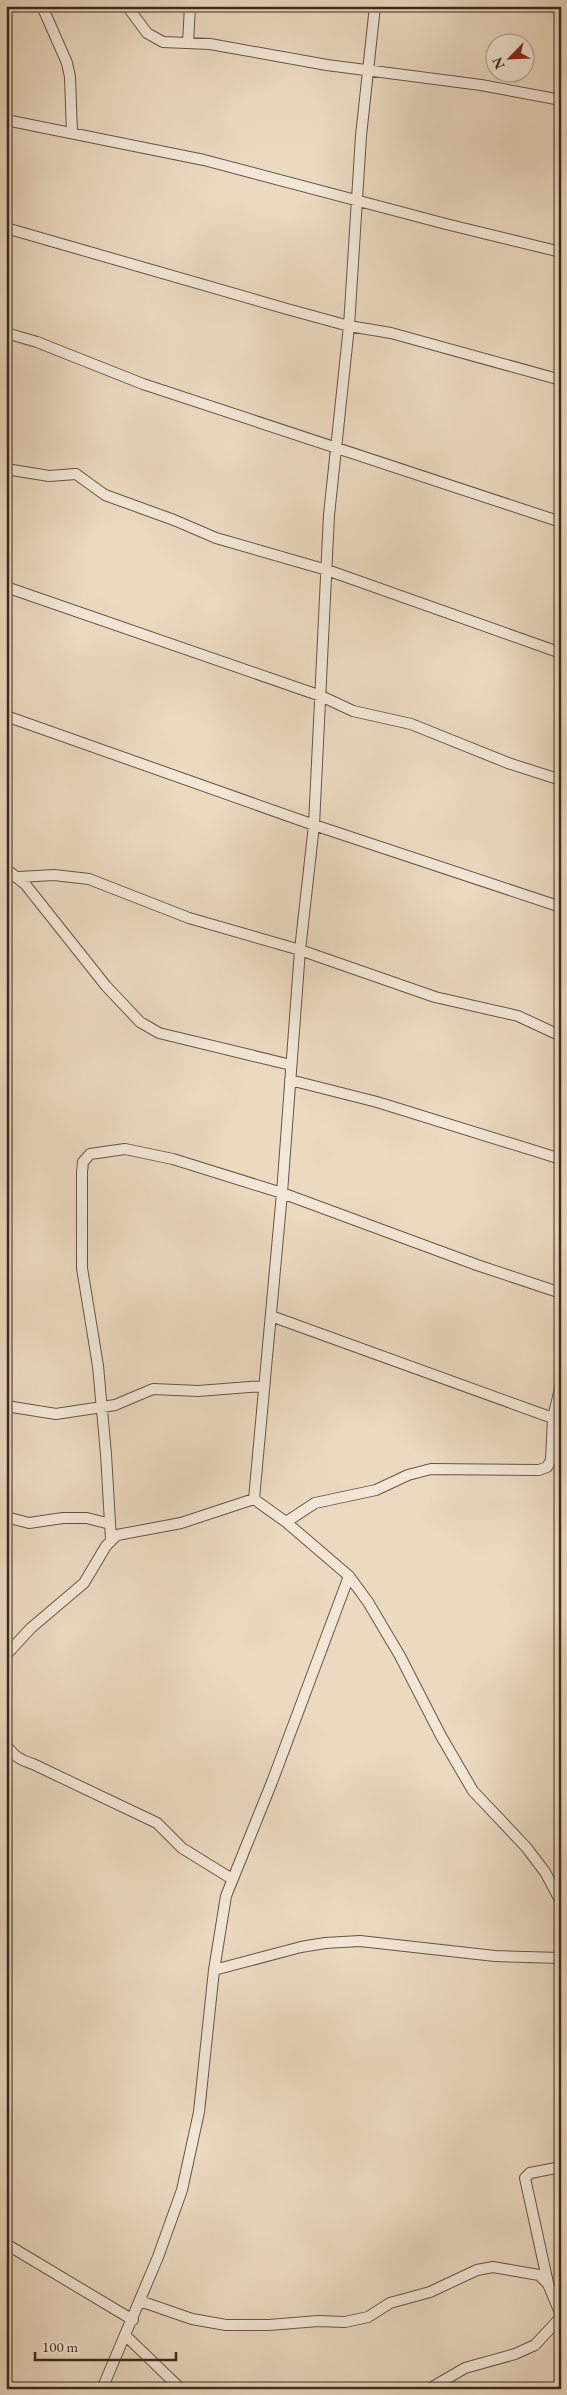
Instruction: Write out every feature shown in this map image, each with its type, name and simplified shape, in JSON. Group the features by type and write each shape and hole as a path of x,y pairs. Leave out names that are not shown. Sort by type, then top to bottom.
{"street":[{"path":"42,6 67,63 71,94 72,132"},
{"path":"127,6 140,25 155,39 242,49 367,71 481,85 561,100"},
{"path":"188,43 190,6"},
{"path":"254,1499 282,1193 300,950 314,824 329,515 349,326 367,71 374,6"},
{"path":"6,120 204,160 561,252"},
{"path":"6,228 349,326 391,333 561,380"},
{"path":"6,333 37,342 142,384 561,522"},
{"path":"6,469 49,476 76,474 105,495 174,520 216,538 327,570 561,653"},
{"path":"6,587 320,696 353,711 411,724 561,780"},
{"path":"6,716 314,824 561,907"},
{"path":"6,869 20,877 96,975 145,1026 158,1033 291,1065"},
{"path":"20,877 54,875 89,879 189,918 300,950 435,997 518,1016 561,1036"},
{"path":"290,1080 377,1102 488,1138 561,1158"},
{"path":"111,1540 98,1366 82,1268 82,1172 86,1157 102,1151 135,1151 173,1159 282,1193 477,1265 561,1292"},
{"path":"271,1316 557,1420"},
{"path":"286,1522 315,1503 376,1490 418,1471 431,1469 543,1469 550,1464 551,1460 561,1384"},
{"path":"6,1406 50,1414 121,1404 153,1389 198,1391 264,1386"},
{"path":"254,1499 286,1522 349,1576 368,1602 400,1656 473,1791 526,1847 545,1872 561,1902"},
{"path":"6,1654 31,1628 84,1583 111,1540 126,1532 181,1523 254,1499"},
{"path":"6,1517 29,1523 63,1518 88,1518 110,1524"},
{"path":"102,2389 133,2320 172,2222 190,2155 199,2112 214,1970 223,1910 232,1879 272,1782 349,1576"},
{"path":"6,1745 16,1758 157,1823 182,1848 232,1879"},
{"path":"214,1970 301,1947 325,1943 360,1941 495,1956 561,1958"},
{"path":"429,2389 465,2368 515,2354 535,2345 561,2316 548,2284 525,2178 528,2174 561,2167"},
{"path":"6,2244 133,2320"},
{"path":"140,2301 192,2319 226,2325 269,2325 318,2321 345,2322 368,2318 390,2303 438,2289 487,2267 532,2272 539,2274 548,2284"},
{"path":"126,2336 182,2389"}]}
